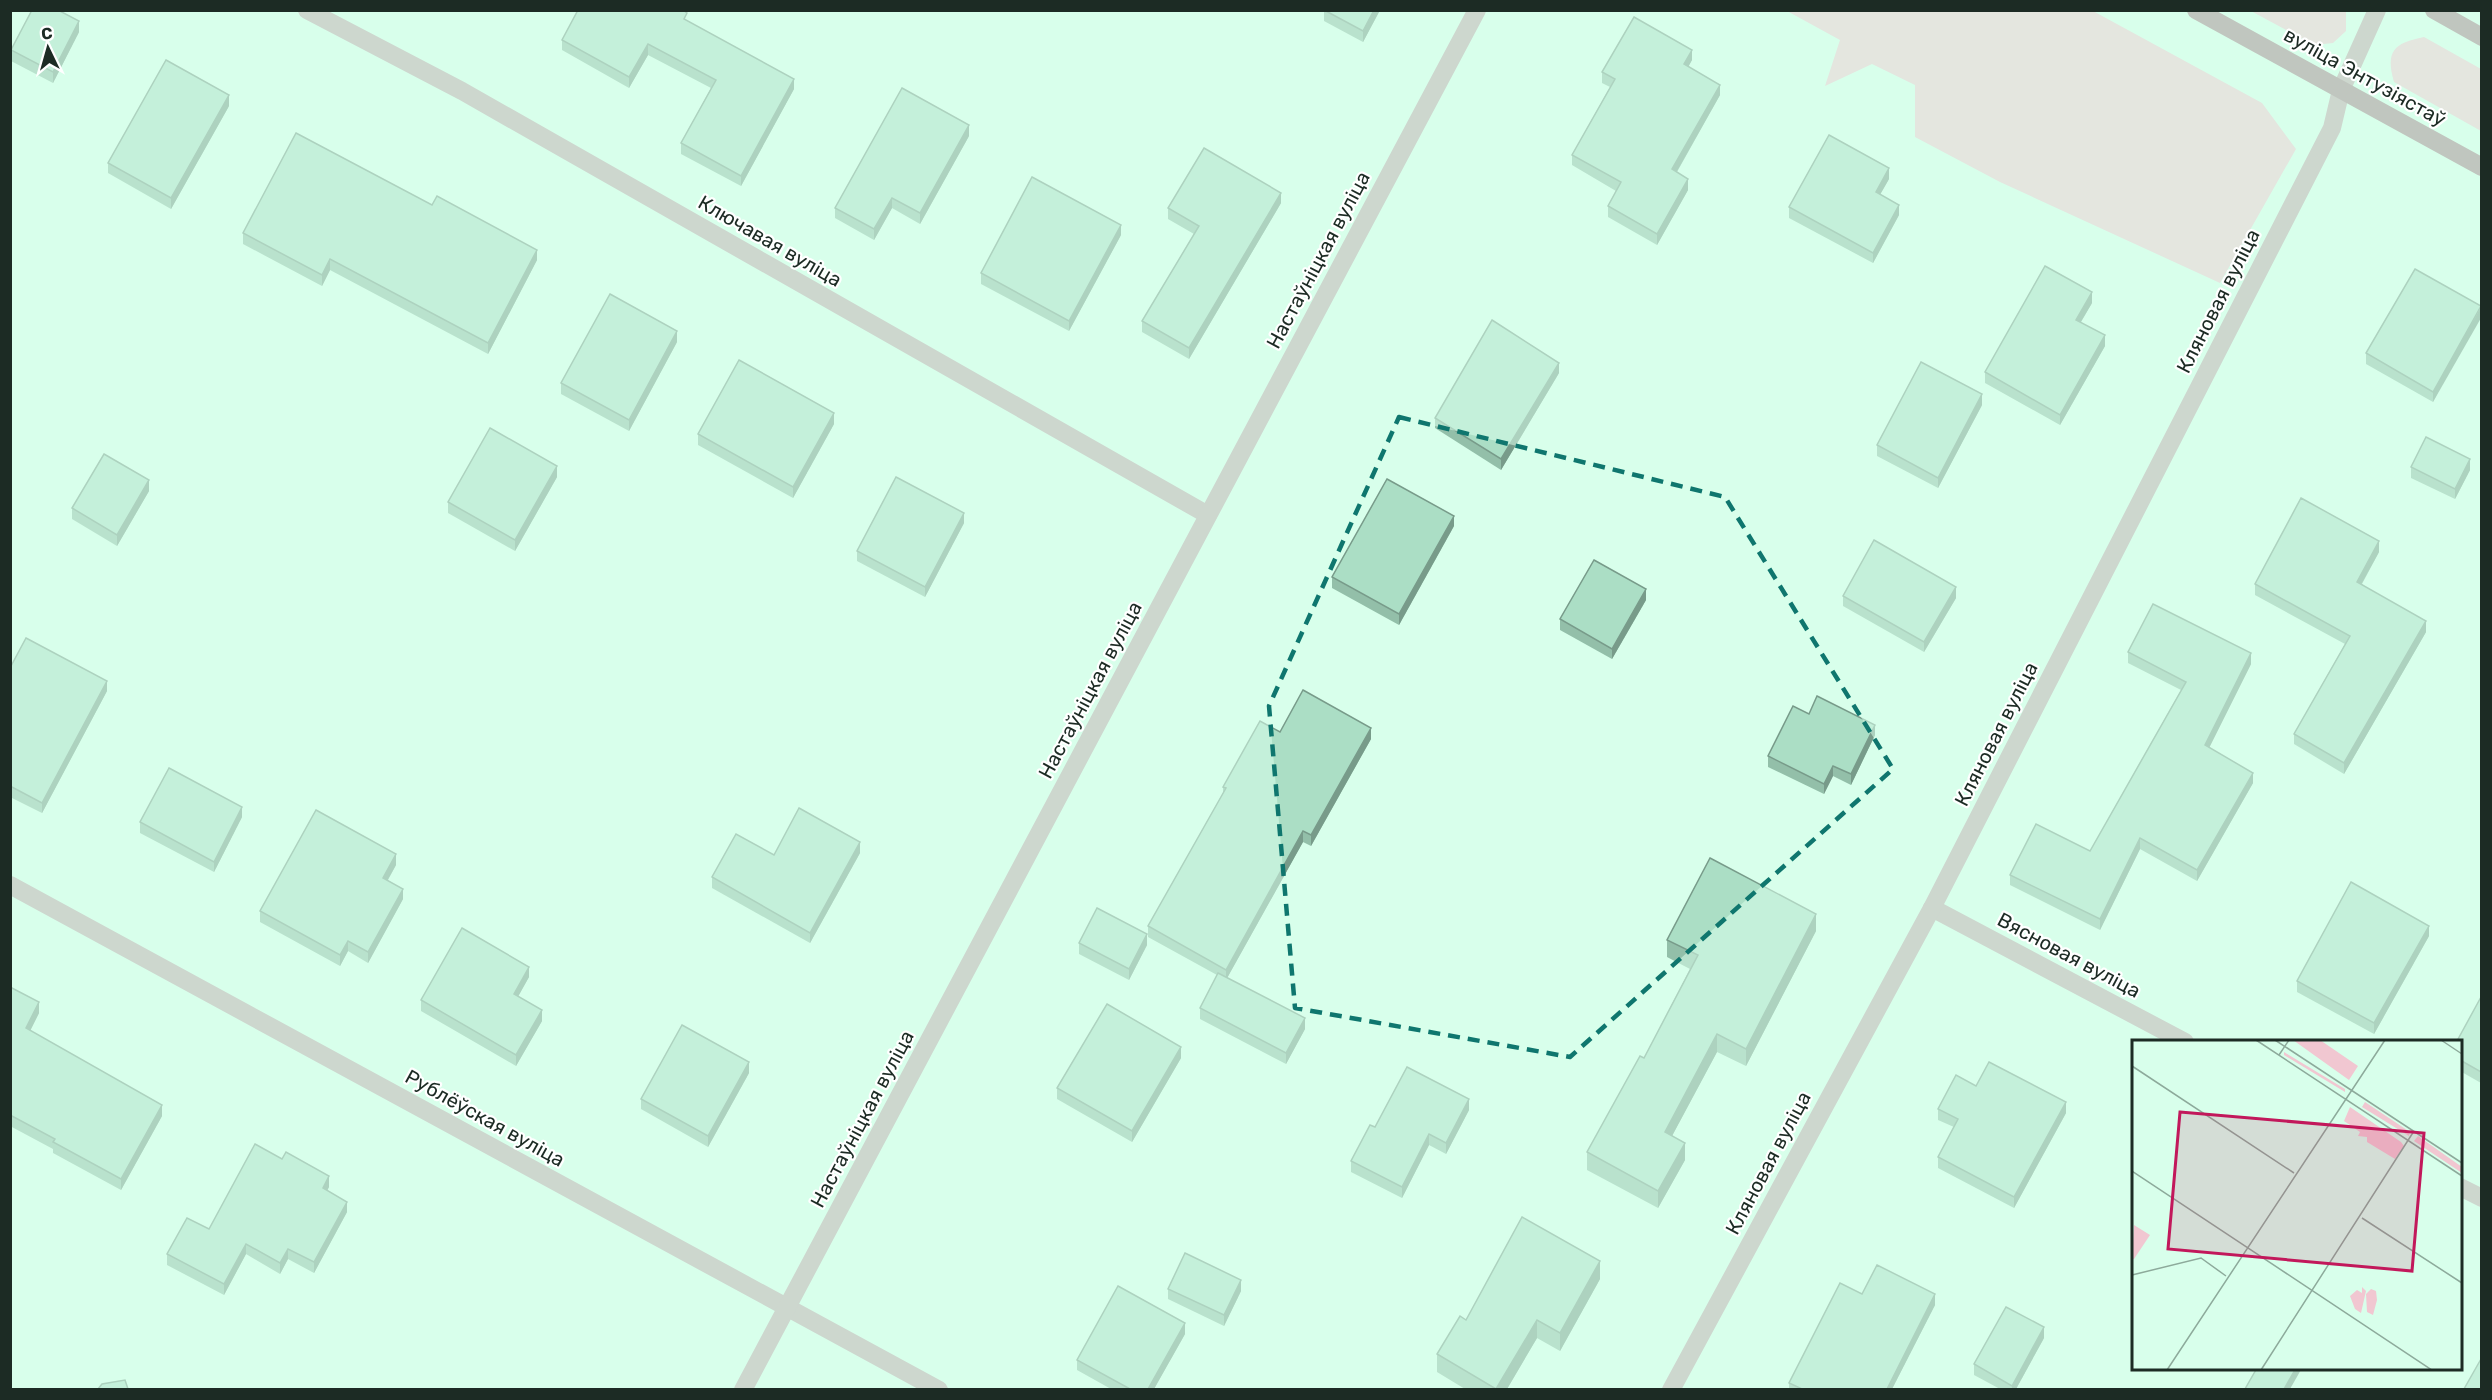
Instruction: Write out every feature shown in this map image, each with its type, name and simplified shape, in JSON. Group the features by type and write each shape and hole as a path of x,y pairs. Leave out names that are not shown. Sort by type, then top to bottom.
{"street":[{"name":"Ключавая вуліца","path":"307,10 462,92 1208,515"},
{"name":"Настаўніцкая вуліца","path":"742,1389 788,1308 1477,10"},
{"name":"вуліца Энтузіястаў","path":"2196,10 2481,167"},
{"name":"Кляновая вуліца","path":"1671,1389 1932,908 2332,128 2341,90 2377,10"},
{"path":"2434,10 2481,37"},
{"name":"Рублёўская вуліца","path":"10,885 939,1389"},
{"name":"Вясновая вуліца","path":"1932,908 2183,1040"},
{"path":"2462,1188 2481,1198"}],"highlighted area":[{"path":"1399,417 1725,497 1893,769 1570,1057 1295,1008 1269,706"}],"shaded area":[{"path":"1787,11 2093,11 2262,103 2296,149 2220,283 2000,182 1915,137 1915,85 1872,64 1825,86 1840,40"},
{"path":"2251,11 2346,11 2346,31 2333,43 2314,45"},
{"path":"2424,37 2481,69 2481,131 2394,82 2391,63 2394,50 2405,42"}],"building":[{"path":"32,10 58,10 79,21 53,72 11,50"},
{"path":"578,10 683,10 687,13 684,19 794,79 741,176 681,143 716,80 648,44 629,77 562,40"},
{"path":"1324,10 1374,10 1363,31"},
{"path":"1634,17 1692,50 1684,64 1720,85 1672,169 1688,179 1657,234 1608,206 1621,182 1572,155 1615,79 1602,72"},
{"path":"166,60 229,95 171,198 108,163"},
{"path":"902,88 969,125 920,213 892,198 874,229 835,208"},
{"path":"296,133 432,205 437,196 537,250 488,343 330,259 322,275 243,233"},
{"path":"1829,135 1889,168 1876,192 1899,205 1873,253 1789,207"},
{"path":"1204,148 1281,193 1189,348 1142,321 1199,226 1168,208"},
{"path":"1032,177 1121,225 1069,321 981,273"},
{"path":"2045,266 2092,292 2076,320 2105,335 2060,415 1985,372"},
{"path":"2415,269 2481,306 2433,392 2366,353"},
{"path":"610,294 677,331 629,420 561,383"},
{"path":"1492,320 1559,363 1501,459 1435,418"},
{"path":"739,360 834,413 793,487 698,434"},
{"path":"1921,362 1982,394 1938,478 1877,445"},
{"path":"490,428 557,466 515,540 448,502"},
{"path":"2426,437 2470,459 2455,489 2411,467"},
{"path":"104,454 149,480 117,535 72,508"},
{"path":"896,477 964,513 925,587 857,551"},
{"path":"1387,479 1454,516 1399,614 1332,577"},
{"path":"2301,498 2379,541 2357,582 2426,621 2344,763 2294,734 2350,636 2255,584"},
{"path":"1874,540 1956,587 1924,642 1843,596"},
{"path":"1594,560 1646,589 1612,649 1560,619"},
{"path":"2153,604 2251,653 2205,745 2253,773 2197,870 2140,838 2100,919 2010,875 2036,824 2090,851 2186,682 2128,652"},
{"path":"26,638 107,681 42,803 10,786 10,668"},
{"path":"1303,690 1371,728 1311,835 1303,831 1226,970 1148,926 1226,788 1223,787 1260,721 1280,732"},
{"path":"1817,696 1875,725 1851,774 1833,766 1824,784 1768,756 1793,706 1809,714"},
{"path":"169,768 242,807 214,862 140,822"},
{"path":"799,808 860,842 810,933 712,877 736,834 774,855"},
{"path":"316,810 396,854 383,878 403,889 368,952 348,941 340,955 260,911"},
{"path":"1710,858 1816,914 1746,1049 1717,1034 1665,1132 1685,1143 1658,1191 1587,1152 1640,1056 1644,1058 1698,955 1667,940"},
{"path":"2351,882 2429,926 2374,1023 2297,981"},
{"path":"1097,908 1147,934 1129,969 1079,943"},
{"path":"462,928 529,967 514,994 542,1010 516,1055 421,1000"},
{"path":"1218,973 1305,1018 1286,1053 1200,1008"},
{"path":"10,987 39,1002 26,1028 162,1105 121,1179 53,1142 55,1139 10,1115"},
{"path":"2481,997 2481,1072 2462,1061 2462,1040 2458,1040"},
{"path":"1107,1004 1181,1047 1132,1131 1057,1088"},
{"path":"682,1025 749,1062 708,1136 641,1099"},
{"path":"1989,1062 2066,1102 2014,1197 1938,1157 1958,1119 1938,1109 1956,1075 1976,1086"},
{"path":"1407,1067 1469,1099 1446,1143 1429,1134 1402,1187 1351,1161 1370,1125 1375,1127"},
{"path":"255,1144 282,1159 286,1152 329,1176 323,1188 347,1202 314,1262 288,1249 280,1263 246,1244 224,1284 167,1254 187,1218 209,1229"},
{"path":"1522,1217 1600,1261 1560,1333 1537,1320 1496,1389 1437,1354 1460,1316 1466,1320"},
{"path":"1185,1253 1241,1280 1224,1315 1168,1289"},
{"path":"1877,1265 1935,1294 1887,1389 1802,1389 1789,1383 1840,1283 1862,1294"},
{"path":"1118,1286 1185,1323 1148,1389 1130,1389 1077,1360"},
{"path":"2006,1307 2044,1327 2012,1386 1974,1364"},
{"path":"2481,1359 2481,1389 2464,1389"},
{"path":"2256,1370 2295,1370 2284,1389 2245,1389"},
{"path":"125,1380 128,1389 98,1389 102,1384"}]}
